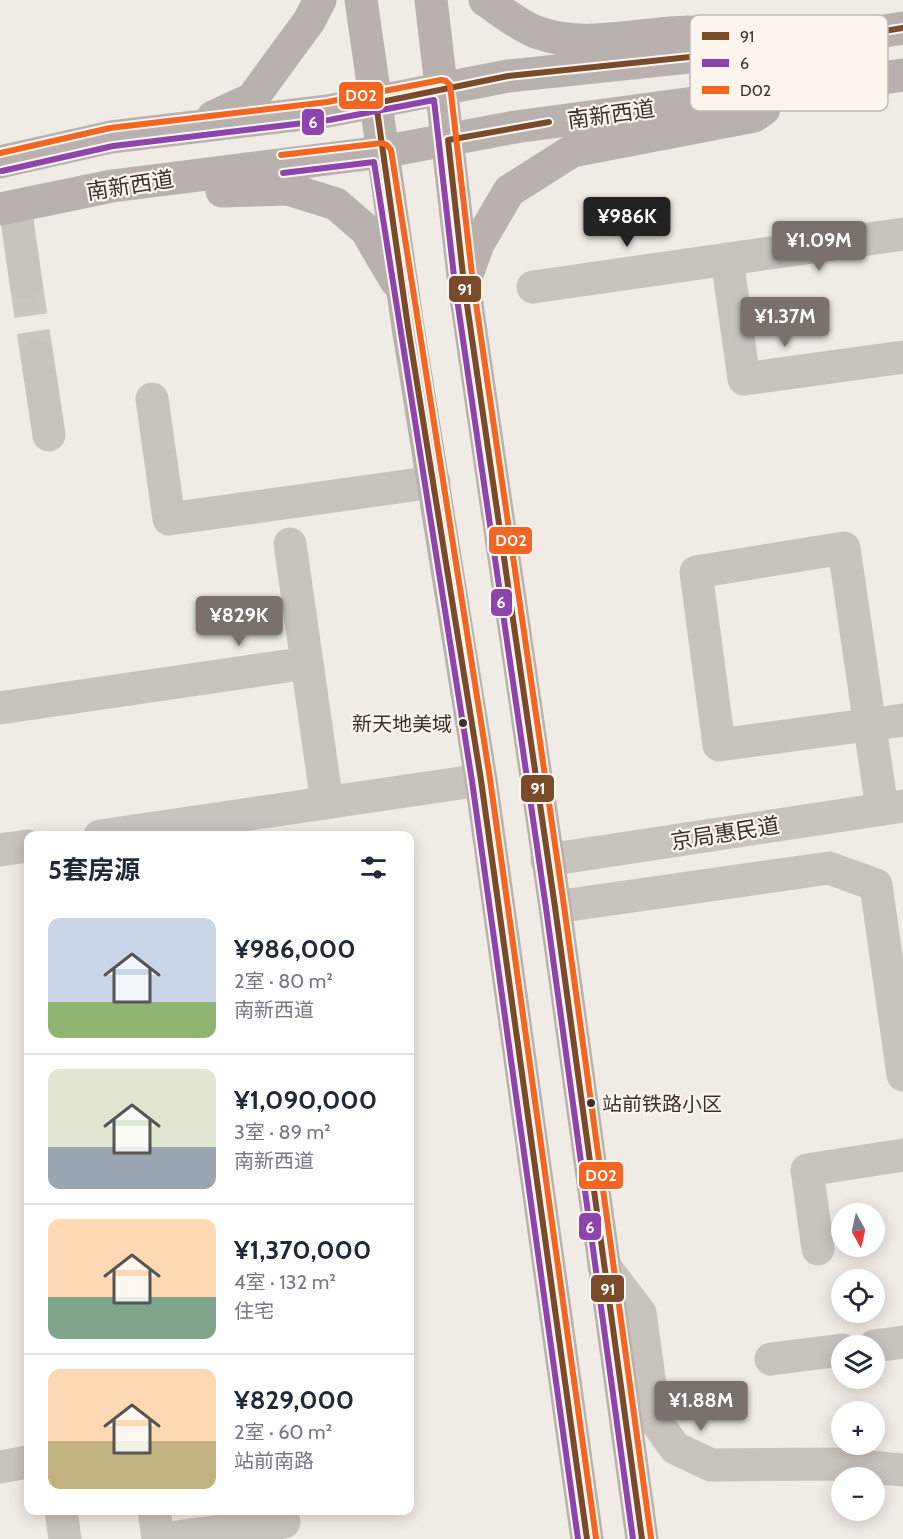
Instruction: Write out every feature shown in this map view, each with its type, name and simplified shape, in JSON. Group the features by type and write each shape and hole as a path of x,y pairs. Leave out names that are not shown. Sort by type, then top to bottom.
{"main road":[{"path":"0,162 214,117 252,99 309,21 320,0"},
{"path":"362,0 382,152 481,780 587,1539"},
{"path":"431,0 464,284 555,907 642,1539"},
{"path":"485,0 521,25 538,33 575,40 619,40 690,32"},
{"path":"888,30 903,28"},
{"path":"111,137 328,111 508,76 690,57"},
{"name":"南新西道","path":"888,77 903,75"},
{"name":"南新西道","path":"8,207 112,186 382,152 515,127 690,103"},
{"path":"464,284 478,244 509,191 572,152 754,116 761,111"},
{"path":"112,186 209,192 288,189 336,204 366,230 404,296"}],"street":[{"path":"8,207 26,283"},
{"path":"533,287 903,234"},
{"path":"727,259 744,379 903,357"},
{"path":"37,356 49,435"},
{"path":"152,399 170,519 434,482"},
{"path":"290,544 327,803"},
{"path":"893,807 869,725 844,548 696,572 719,745 869,725 903,720"},
{"path":"0,708 307,663"},
{"path":"162,831 200,828 327,803 481,780"},
{"name":"京局惠民道","path":"547,860 893,807"},
{"path":"0,850 24,847"},
{"path":"555,907 829,868 876,885 903,1075"},
{"path":"818,1249 807,1170 903,1155"},
{"path":"604,1266 640,1314 655,1420 675,1448 711,1465 836,1464 903,1470"},
{"path":"885,1344 903,1342"},
{"path":"771,1359 831,1351"},
{"path":"0,1467 24,1463"},
{"path":"62,1515 65,1539"},
{"path":"155,1515 158,1539"},
{"path":"163,1539 284,1524"}],"tunnel":[{"path":"26,283 37,356"}],"transit line":[{"name":"91","path":"888,30 903,28"},
{"name":"91","path":"587,1539 481,780 408,327 376,103 508,76 690,57"},
{"name":"D02","path":"0,153 110,128 327,102 441,80 450,85 473,283 564,906 651,1538"},
{"name":"6","path":"2,171 113,146 329,120 434,100 455,285 546,908 633,1539"},
{"name":"91","path":"549,122 448,140 464,284 555,907 642,1539"},
{"name":"D02","path":"281,155 382,143 391,150 490,779 596,1538"},
{"name":"6","path":"283,173 374,162 472,781 578,1539"}],"place":[{"name":"新天地美域","path":"463,723"},
{"name":"站前铁路小区","path":"591,1103"}]}
